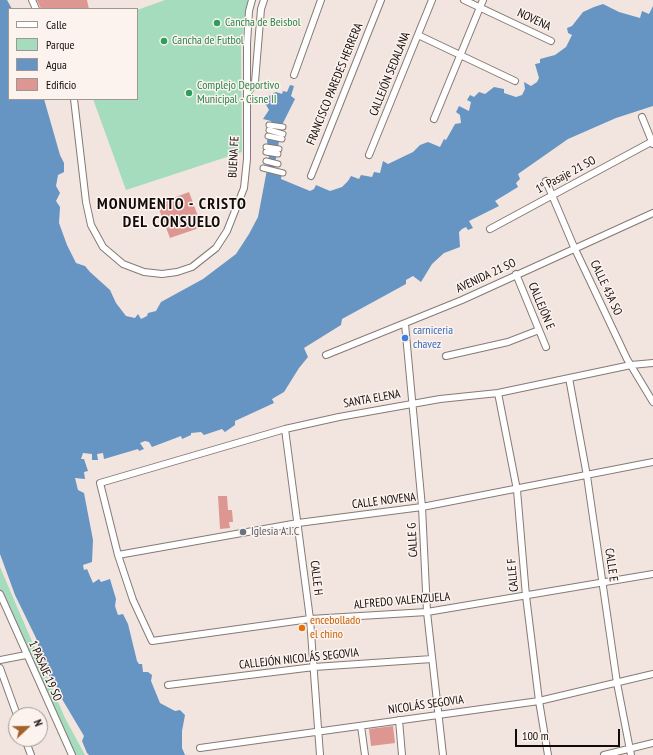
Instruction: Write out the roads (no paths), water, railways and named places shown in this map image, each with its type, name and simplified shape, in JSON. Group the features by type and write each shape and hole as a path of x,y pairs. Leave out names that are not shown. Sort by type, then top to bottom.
{"street":[{"name":"BUENA FE","path":"74,100 86,202 91,225 103,247 123,264 144,272 162,274 177,272 192,267 216,248 227,231 244,188 247,159 247,44 249,11 252,0"},
{"name":"BUENA FE","path":"247,94 255,82 261,9 264,0"},
{"path":"294,75 321,0"},
{"name":"FRANCISCO PAREDES HERRERA","path":"311,176 381,0"},
{"name":"CALLEJÓN SEDALANA","path":"369,155 432,0"},
{"name":"NOVENA","path":"464,0 551,41"},
{"path":"434,119 482,0"},
{"path":"418,35 515,81"},
{"path":"642,117 653,142"},
{"path":"282,137 269,130 283,127"},
{"name":"1º Pasaje 21 SO","path":"490,229 551,195 653,142"},
{"path":"266,150 278,152"},
{"path":"266,162 278,164"},
{"path":"263,168 283,173"},
{"name":"CALLE 43A SO","path":"546,181 574,247 631,365 653,402"},
{"name":"AVENIDA 21 SO","path":"326,355 462,300 574,247 653,213"},
{"name":"CALLEJÓN E","path":"516,274 546,347"},
{"name":"CALLE G","path":"405,324 422,507 427,612 443,755"},
{"path":"446,356 498,345 539,330"},
{"name":"SANTA ELENA","path":"118,555 100,483 285,429 339,417 412,403 498,393 631,365 653,363"},
{"name":"CALLE E","path":"569,378 587,476 617,683 630,752"},
{"name":"CALLE F","path":"498,393 517,490 526,596 539,701 548,755"},
{"name":"CALLE H","path":"285,429 310,619 320,755"},
{"name":"CALLE NOVENA","path":"118,555 298,522 422,507 517,490 653,462"},
{"name":"ALFREDO VALENZUELA","path":"118,555 133,600 152,641 310,619 427,612 602,584 653,574"},
{"name":"1 PASAJE 19 SO","path":"0,594 72,755"},
{"path":"0,660 26,655"},
{"name":"CALLEJÓN NICOLÁS SEGOVIA","path":"168,685 314,667 432,659"},
{"path":"0,668 14,707"},
{"name":"NICOLÁS SEGOVIA","path":"200,748 539,701 653,674"},
{"path":"399,720 402,755 399,755"},
{"path":"361,726 366,755"},
{"path":"604,755 630,752 653,743"}],"water":[{"path":"0,0 7,0 11,8 8,8 8,100 44,100 60,155 64,163 64,172 58,175 56,186 60,193 56,201 60,207 59,223 67,245 76,263 85,266 110,290 116,303 126,316 135,318 138,314 141,319 147,316 148,313 156,311 161,302 203,279 236,254 249,234 258,217 269,159 267,141 272,124 271,121 263,119 269,110 265,103 270,95 276,92 282,94 283,91 287,92 290,85 294,86 291,96 295,99 282,125 274,169 282,171 281,179 310,191 314,189 316,185 330,191 342,187 351,176 359,179 361,175 372,177 374,172 380,173 383,161 388,164 413,152 420,145 428,142 440,147 444,139 446,140 455,124 461,123 460,115 456,112 459,106 469,111 471,102 467,100 470,95 474,97 479,92 485,94 494,87 504,89 504,93 516,97 522,95 525,89 524,82 531,86 537,82 539,78 535,64 540,63 540,59 555,55 566,47 572,35 568,33 567,28 572,26 583,12 603,4 619,12 640,18 642,11 649,14 653,6 653,106 616,118 568,139 518,174 520,179 516,183 518,187 495,201 499,206 469,221 473,228 468,230 466,227 459,232 460,247 444,253 432,264 421,282 413,276 406,280 406,284 342,319 341,325 304,348 308,357 299,368 284,392 272,399 274,403 235,421 235,425 225,432 222,429 204,435 201,432 191,433 191,435 182,439 181,436 152,447 149,442 145,441 140,443 144,449 139,451 138,449 104,459 103,453 97,454 98,460 92,460 92,454 83,453 81,459 84,459 88,471 84,472 85,479 75,478 78,490 84,493 93,540 92,562 83,565 84,570 87,569 93,583 99,579 101,582 110,579 116,599 115,606 118,615 123,614 128,624 137,661 139,664 142,664 143,672 148,672 152,675 151,681 160,703 175,711 180,710 185,715 182,731 182,748 185,755 89,755 87,753 82,741 84,736 62,699 62,693 51,680 42,659 36,638 15,595 0,554"}],"place":[{"name":"Cancha de Beisbol","path":"217,23"},
{"name":"Cancha de Futbol","path":"164,41"},
{"name":"Complejo Deportivo Municipal - Cisne II","path":"189,93"},
{"name":"carniceria chavez","path":"405,338"},
{"name":"Iglesia A.I.C","path":"243,532"},
{"name":"encebollado el chino","path":"302,628"}],"district":[{"name":"MONUMENTO - CRISTO DEL CONSUELO","path":"172,213"}]}
